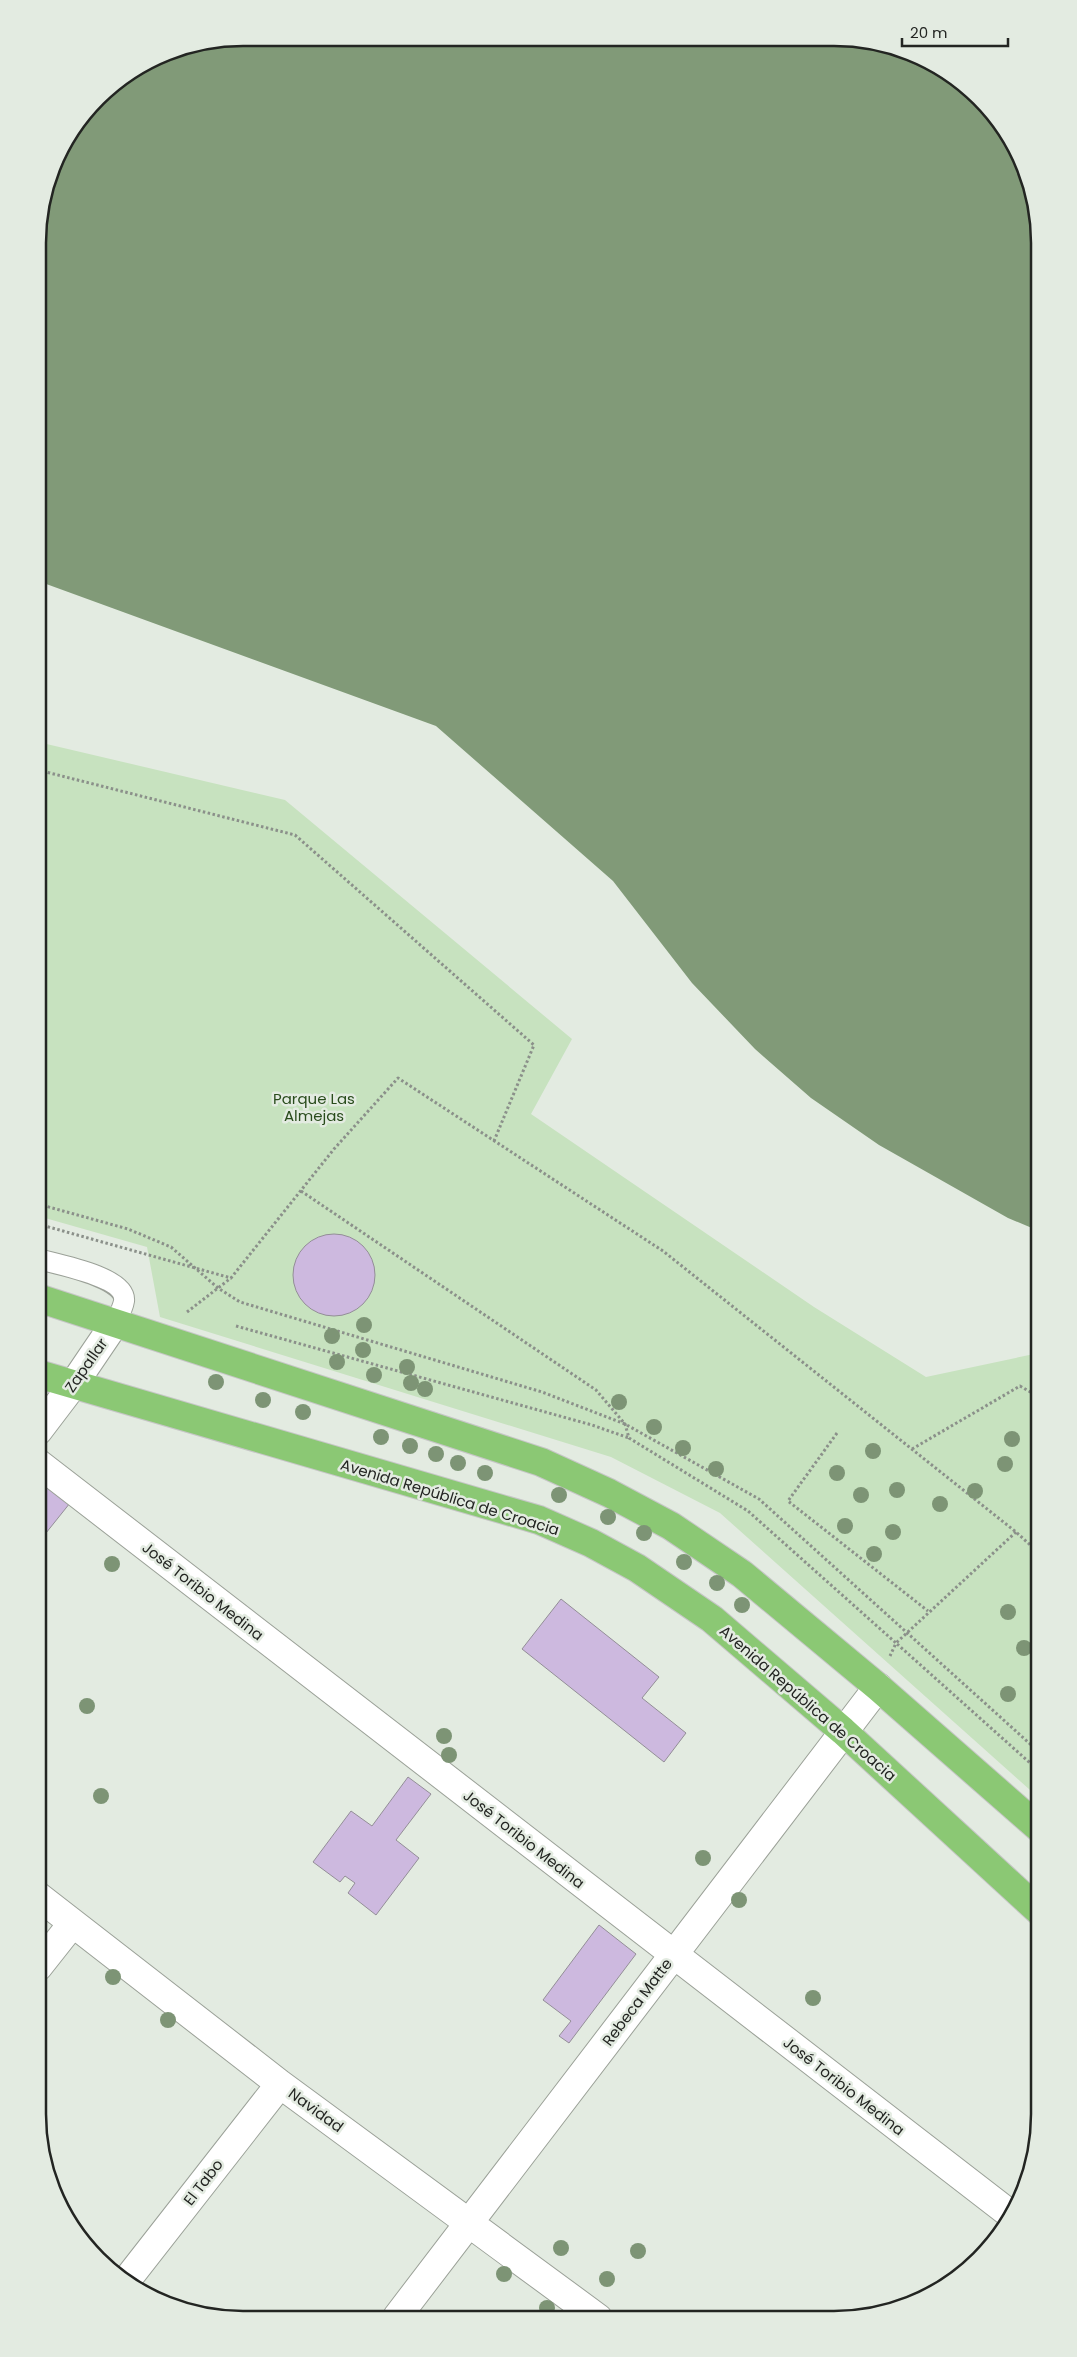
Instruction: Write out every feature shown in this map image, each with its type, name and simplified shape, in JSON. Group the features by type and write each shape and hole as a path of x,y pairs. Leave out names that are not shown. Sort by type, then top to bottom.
{"highway":[{"path":"46,1301 541,1462 610,1493 670,1526 742,1574 878,1687 1031,1821"},
{"name":"Avenida República de Croacia","path":"46,1376 539,1520 591,1543 638,1568 712,1619 843,1731 1031,1903"}],"street":[{"name":"Zapallar","path":"46,1419 115,1323"},
{"name":"José Toribio Medina","path":"46,1469 1005,2210"},
{"name":"Rebeca Matte","path":"400,2311 878,1687"},
{"name":"Navidad","path":"46,1903 280,2084 589,2311"},
{"path":"46,1957 72,1924"},
{"name":"El Tabo","path":"130,2275 280,2084"}],"lane":[{"path":"46,1261 105,1278 116,1285 122,1291 125,1301 115,1323"}],"path":[{"path":"46,772 295,835 534,1045 494,1140"},
{"path":"196,1315 186,1312 231,1278 334,1149 398,1078 663,1251 1031,1546"},
{"path":"301,1191 596,1390 625,1424 629,1438"},
{"path":"46,1226 231,1278"},
{"path":"234,1325 592,1425 629,1438 748,1512 1031,1764"},
{"path":"912,1449 1020,1386 1031,1392"},
{"path":"836,1433 788,1501 928,1612"},
{"path":"878,1687 896,1643 1016,1532"}],"green space":[{"name":"Parque Las Almejas","path":"46,744 285,800 572,1039 531,1114 814,1307 926,1377 1031,1355 1031,1791 720,1513 611,1457 160,1317 147,1247 46,1218"}],"shaded area":[{"path":"243,46 834,46 872,50 909,61 943,79 964,95 982,113 998,134 1016,168 1027,205 1031,243 1031,1228 1008,1218 879,1145 811,1098 755,1049 692,983 613,881 436,726 46,584 46,243 48,217 53,192 61,168 79,134 95,113 113,95 134,79 168,61 205,50"}],"building":[{"path":"334,1234 350,1237 363,1246 372,1259 375,1275 372,1291 363,1304 350,1313 334,1316 318,1313 305,1304 296,1291 293,1275 296,1259 305,1246 318,1237"},
{"path":"46,1482 70,1503 46,1533"},
{"path":"561,1599 659,1677 642,1698 686,1733 664,1762 522,1649"},
{"path":"408,1777 431,1794 396,1840 419,1858 376,1915 348,1893 355,1883 345,1876 340,1882 313,1862 351,1811 372,1826"},
{"path":"599,1925 636,1954 569,2043 559,2036 571,2021 543,2000"}]}
